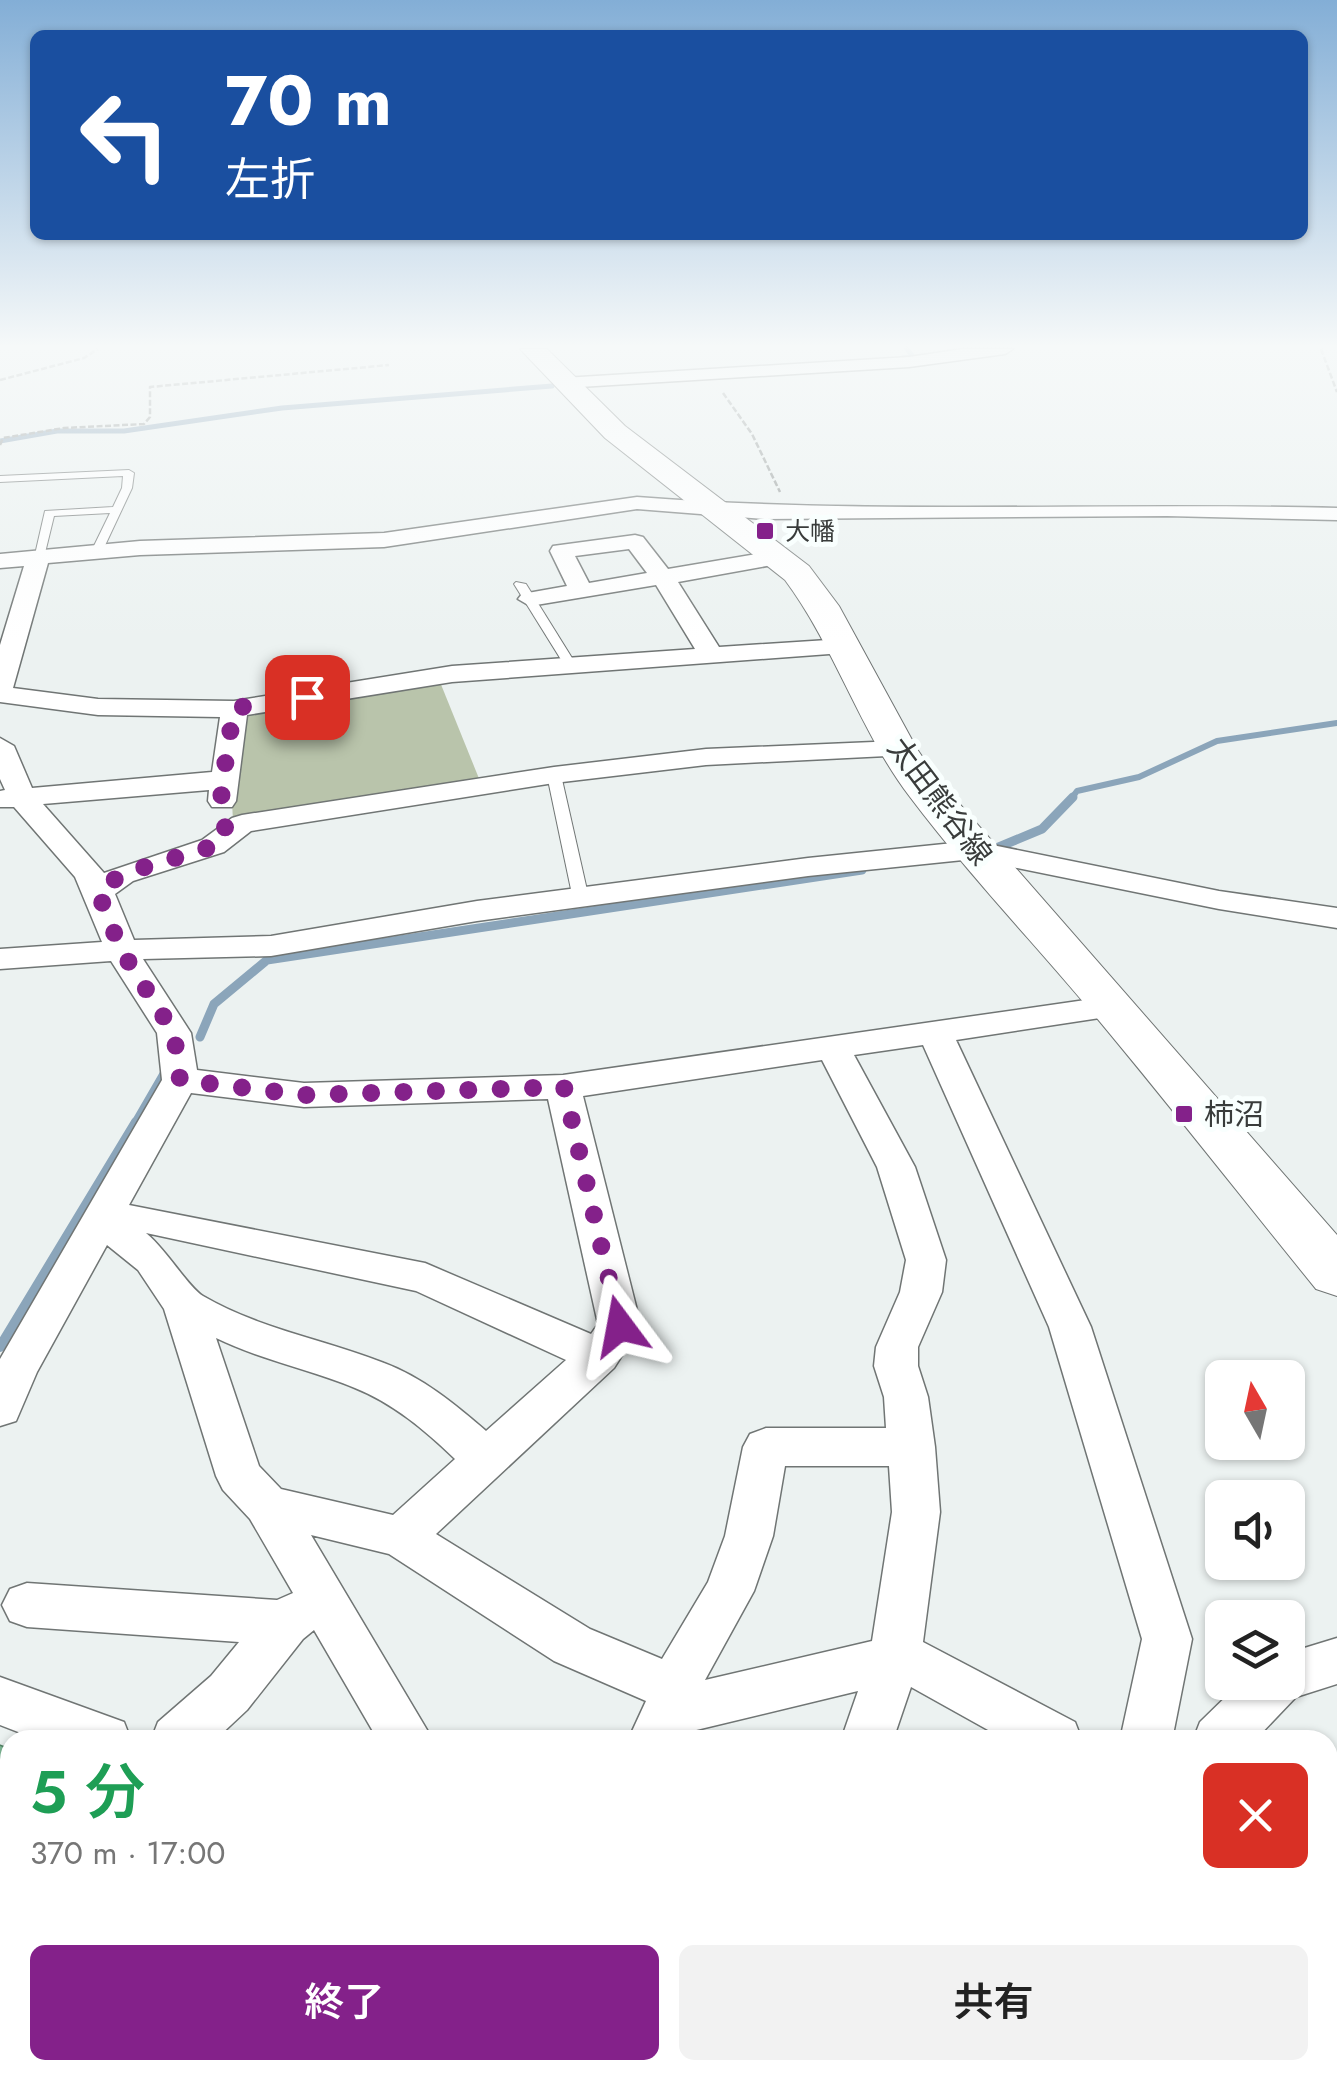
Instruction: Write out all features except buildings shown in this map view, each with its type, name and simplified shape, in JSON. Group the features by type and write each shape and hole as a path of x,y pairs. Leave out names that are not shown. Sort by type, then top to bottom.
{"main road":[{"name":"太田熊谷線","path":"635,446 781,557 810,588 898,749 973,850 1114,1006 1337,1274"}],"street":[{"path":"0,561 96,552 384,540 637,503 787,512 1167,510 1337,514"},
{"path":"581,591 561,552 635,542 705,640 710,656"},
{"path":"525,592 581,591 781,557"},
{"path":"38,558 0,691 98,707 234,708 452,674 843,646"},
{"path":"226,836 222,780 234,708"},
{"path":"0,746 12,799 89,874 121,950 174,1033 180,1080 16,1370 0,1408"},
{"path":"98,892 122,874 214,846 242,824 554,775 706,757 898,749"},
{"path":"12,799 222,780"},
{"path":"0,959 121,950 271,946 476,912 808,866 973,850 1219,900 1337,918"},
{"path":"180,1080 304,1095 564,1087 1114,1006"},
{"path":"935,1033 1070,1327 1167,1638 1148,1730"},
{"path":"834,1048 896,1167 926,1260 921,1292 897,1348 896,1366 906,1397 916,1512 895,1660 870,1730"},
{"path":"401,1537 599,1356 620,1326 564,1087"},
{"path":"101,1218 152,1260 184,1305 239,1476 266,1504 303,1609 399,1730"},
{"path":"101,1218 145,1219 425,1278 599,1356"},
{"path":"184,1305 267,1344 372,1376 438,1415 486,1459"},
{"path":"666,1713 728,1591 749,1536 766,1447 912,1446"},
{"path":"266,1504 401,1537 572,1645 666,1713 895,1660 916,1663 1038,1730"},
{"path":"27,1605 303,1609"},
{"path":"188,1730 230,1693 303,1609"},
{"path":"1305,1671 1337,1661"},
{"path":"0,1700 79,1730"},
{"path":"1229,1730 1259,1700"}],"lane":[{"path":"0,479 129,474 127,488 96,552"},
{"path":"38,558 49,513 116,510"},
{"path":"525,592 571,666"},
{"path":"554,775 581,899"}],"path":[{"path":"757,446 787,512"}],"green space":[{"path":"440,682 480,781 233,821 231,783 241,715"}],"waterway":[{"path":"1071,799 1077,791 1139,777 1217,741 1337,723"},
{"path":"994,849 1042,829 1073,797"},
{"path":"200,1037 214,1004 267,960 862,870"},
{"path":"135,1124 168,1067"},
{"path":"0,1347 136,1122"}],"place":[{"name":"大幡","path":"765,531"},
{"name":"柿沼","path":"1184,1114"}],"route":[{"path":"307,697 234,708 221,791 226,836 214,846 122,874 98,892 121,950 174,1033 180,1080 304,1095 564,1087 620,1326"}]}
